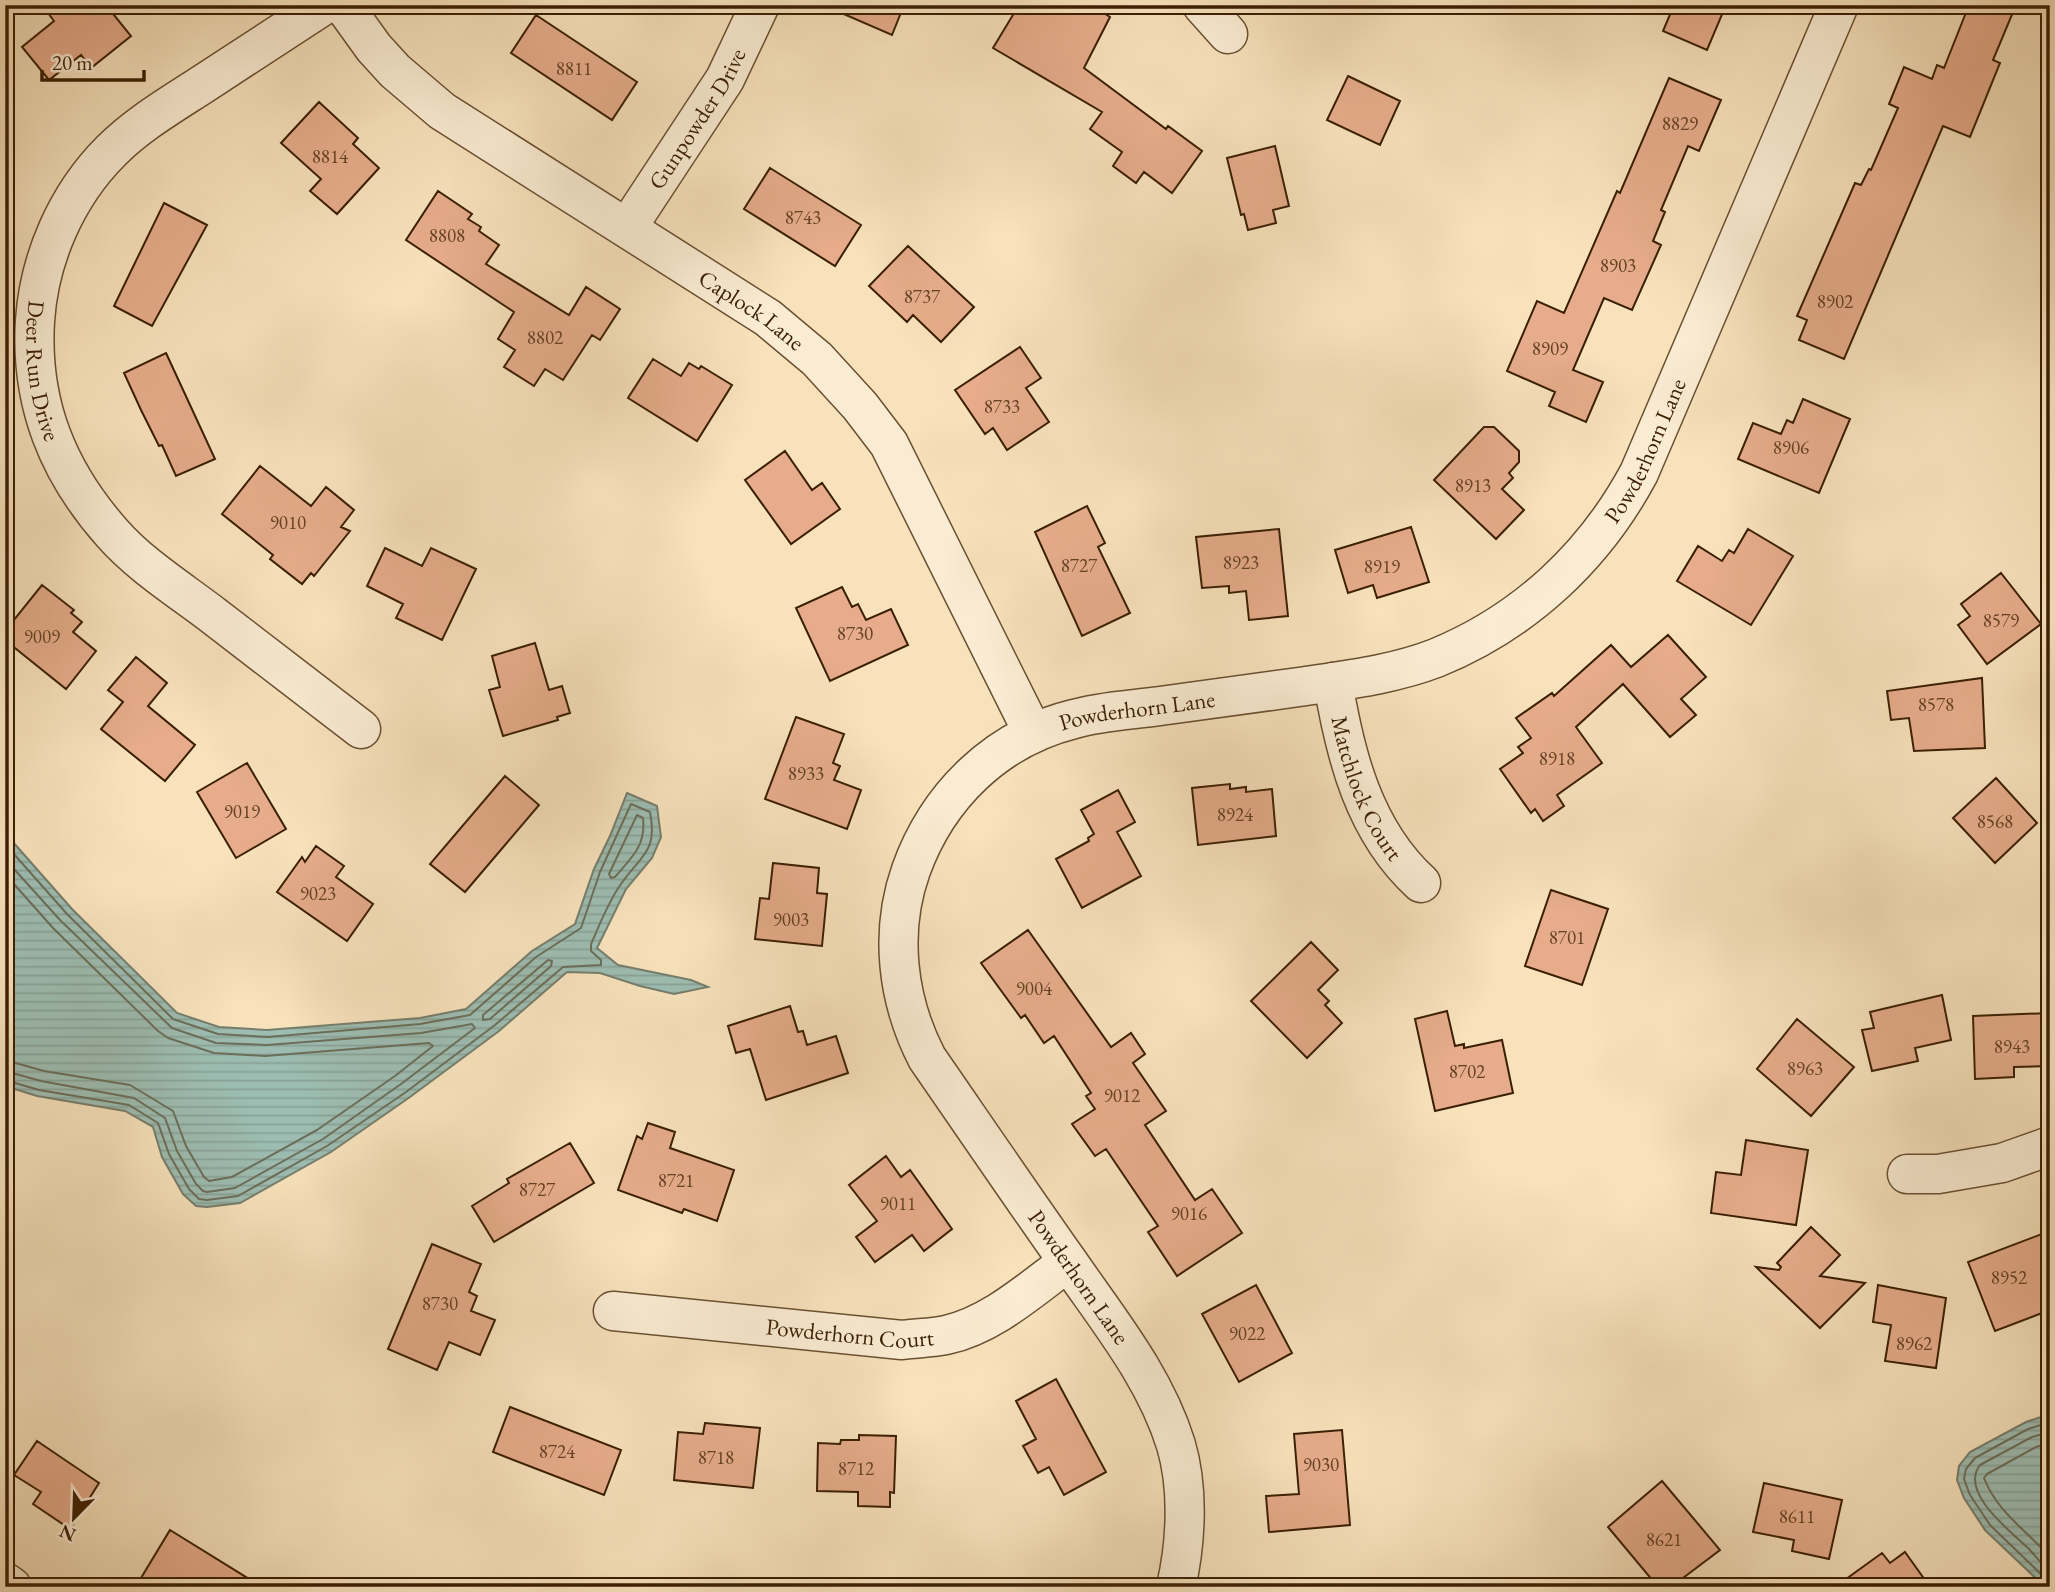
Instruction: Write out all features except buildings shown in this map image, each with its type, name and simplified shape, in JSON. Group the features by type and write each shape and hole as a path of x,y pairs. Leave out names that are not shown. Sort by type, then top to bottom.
{"street":[{"name":"Deer Run Drive","path":"324,5 146,121 100,163 65,214 47,259 36,305 34,352 40,398 48,428 66,471 92,511 136,555 361,729"},
{"name":"Caplock Lane","path":"343,5 374,48 418,92 442,111 768,318 817,359 860,406 897,458 1033,733"},
{"name":"Gunpowder Drive","path":"627,228 725,79 760,5"},
{"path":"1202,5 1228,34"},
{"name":"Powderhorn Lane","path":"1176,1587 1185,1511 1176,1446 1166,1416 1136,1358 927,1058 914,1029 905,998 898,953 899,920 905,889 921,845 936,818 962,783 1007,746 1033,733 1084,716 1376,676 1436,657 1472,641 1532,602 1592,545 1625,498 1646,459 1839,5"},
{"name":"Matchlock Court","path":"1333,682 1342,734 1355,778 1382,835 1410,873 1421,883"},
{"path":"1906,1174 1938,1174 2003,1163 2050,1146"},
{"name":"Powderhorn Court","path":"613,1311 902,1340 947,1335 976,1325 1068,1262"},
{"path":"5,1582 12,1587"}],"water":[{"path":"627,793 657,806 661,837 652,858 626,889 597,948 618,965 691,980 708,987 674,994 600,973 567,972 499,1031 410,1097 331,1152 240,1203 196,1206 183,1194 162,1157 153,1127 125,1111 37,1096 5,1086 5,833 72,909 177,1013 219,1027 267,1030 420,1018 466,1009 532,951 575,924 594,869"},
{"path":"2050,1414 2050,1587 2045,1587 1985,1530 1964,1498 1957,1480 1959,1466 1970,1452 2026,1422"}]}
